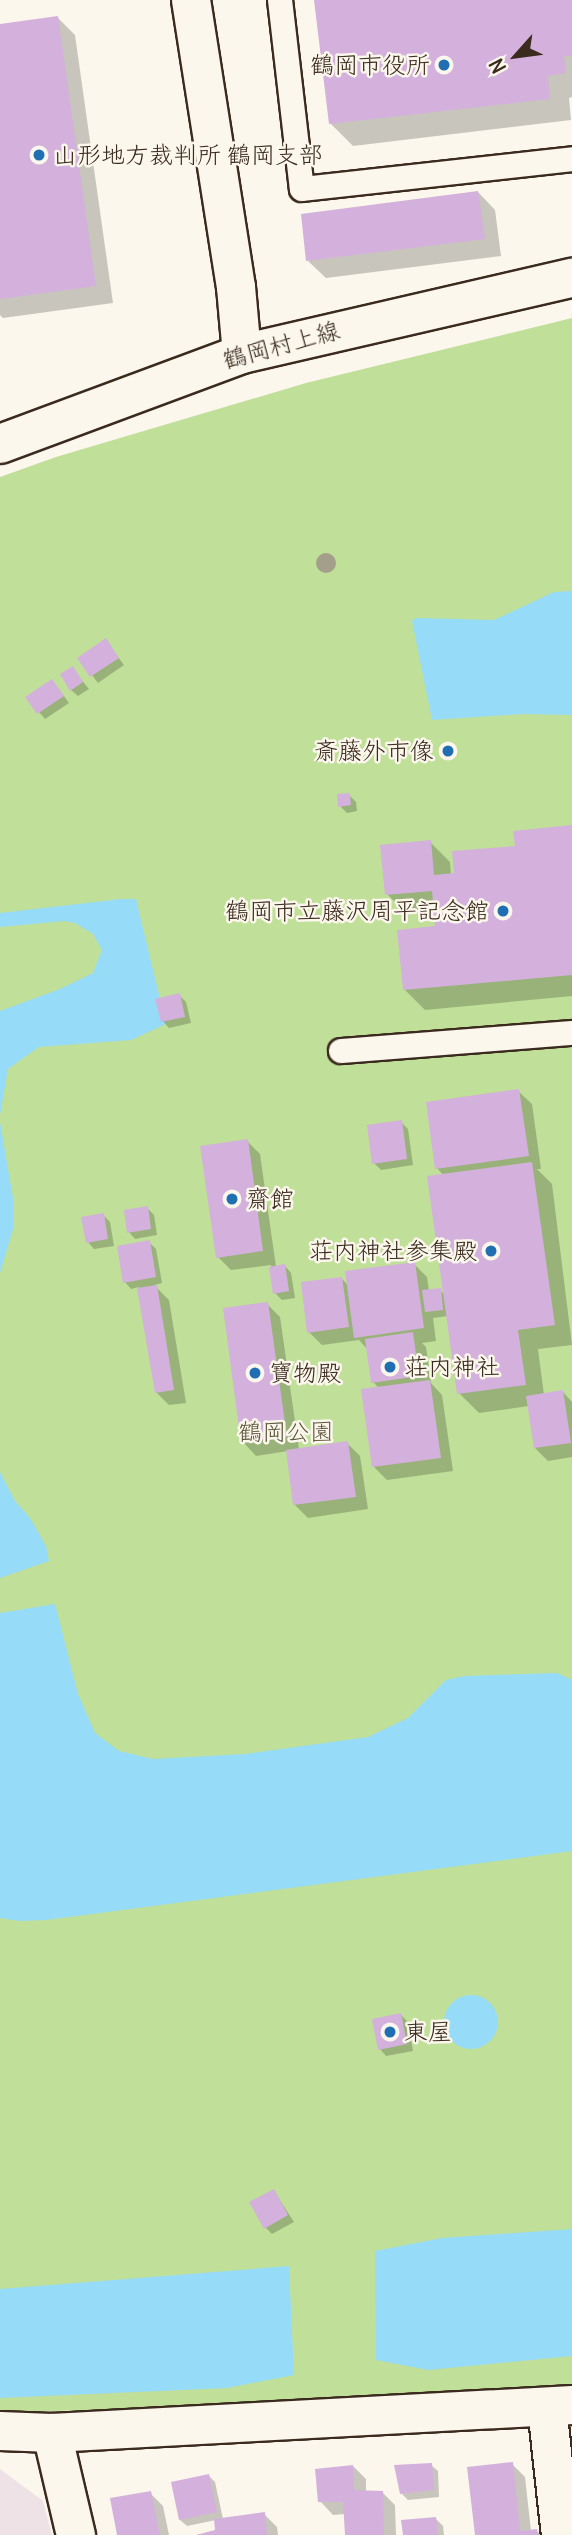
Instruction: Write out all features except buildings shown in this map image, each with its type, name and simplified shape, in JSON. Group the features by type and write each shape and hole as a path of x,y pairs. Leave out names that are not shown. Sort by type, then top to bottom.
{"street":[{"path":"191,0 236,287 242,354"},
{"name":"鶴岡村上線","path":"0,444 242,354 572,278"},
{"path":"0,2431 51,2433 559,2406 561,2535"},
{"path":"51,2433 76,2535"}],"lane":[{"path":"280,0 302,189 572,159"},
{"path":"341,1051 572,1034"}],"shaded area":[{"path":"0,2469 43,2501 52,2535 0,2535"}],"green space":[{"name":"鶴岡公園","path":"572,318 572,2387 357,2400 0,2413 0,477 56,457 306,383"}],"water":[{"path":"572,591 572,715 522,714 432,720 412,621 416,618 494,620 554,592"},
{"path":"136,899 166,1024 131,1040 39,1047 8,1069 0,1115 0,1011 60,989 93,973 102,950 93,934 75,923 64,921 0,927 0,913"},
{"path":"0,1122 13,1198 13,1229 0,1273"},
{"path":"0,1472 15,1501 30,1518 46,1546 49,1561 0,1578"},
{"path":"55,1604 78,1694 95,1733 119,1751 153,1759 245,1754 368,1737 408,1718 446,1680 465,1676 557,1673 572,1680 572,1851 46,1920 19,1921 0,1918 0,1613"},
{"path":"471,1995 490,2003 498,2022 490,2041 471,2049 452,2041 444,2022 452,2003"},
{"path":"572,2229 572,2356 428,2370 376,2360 375,2251 442,2238"},
{"path":"289,2266 294,2375 227,2388 0,2398 0,2289"}],"place":[{"name":"鶴岡市役所","path":"444,65"},
{"name":"山形地方裁判所 鶴岡支部","path":"39,155"},
{"name":"斎藤外市像","path":"448,751"},
{"name":"鶴岡市立藤沢周平記念館","path":"503,911"},
{"name":"齋館","path":"232,1199"},
{"name":"荘内神社参集殿","path":"491,1251"},
{"name":"荘内神社","path":"390,1367"},
{"name":"寶物殿","path":"255,1373"},
{"name":"東屋","path":"390,2032"}]}
